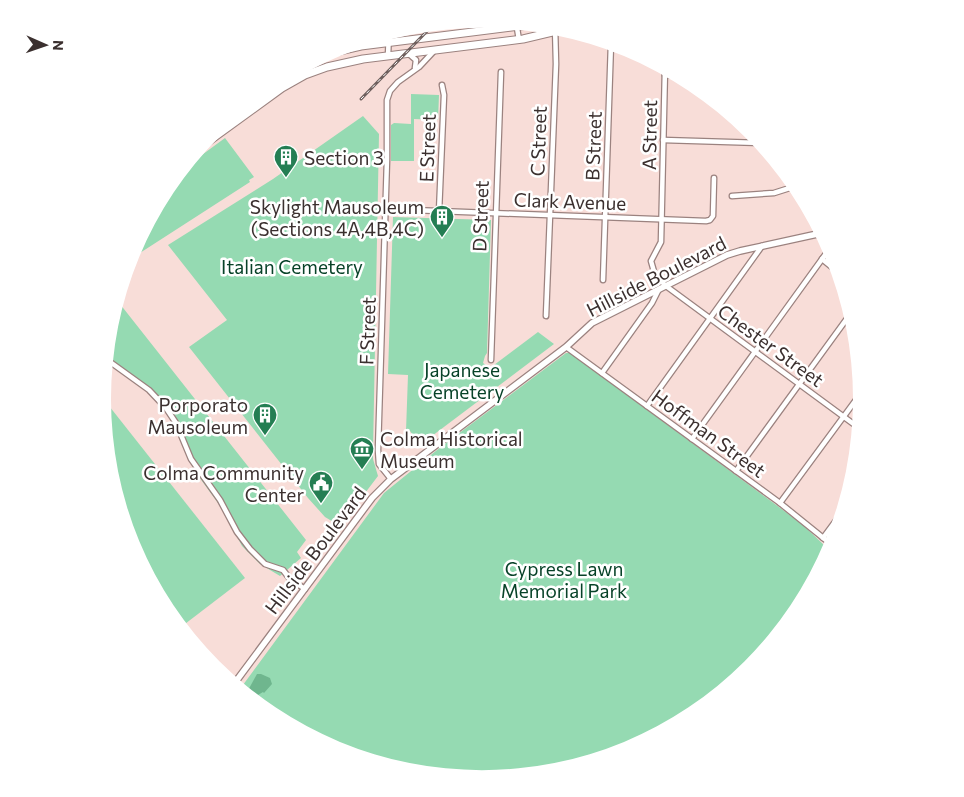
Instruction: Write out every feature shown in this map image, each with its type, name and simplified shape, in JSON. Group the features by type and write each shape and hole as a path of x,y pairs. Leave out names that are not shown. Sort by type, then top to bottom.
{"main road":[{"path":"366,46 496,28"},
{"path":"238,119 273,93 300,78 338,64 408,53 519,40 542,33"},
{"name":"Hillside Boulevard","path":"238,678 372,498 391,479 566,347 592,323 727,255 815,234"}],"street":[{"path":"518,29 519,40"},
{"name":"C Street","path":"546,316 555,35"},
{"path":"388,40 388,56"},
{"name":"F Street","path":"391,479 379,464 378,450 386,209 387,95 398,82 436,50"},
{"name":"B Street","path":"603,280 611,51"},
{"path":"408,53 417,63 412,71"},
{"name":"D Street","path":"490,360 501,72"},
{"name":"A Street","path":"665,75 661,242 652,257 652,266 655,275 666,286"},
{"name":"E Street","path":"439,212 444,95 442,85"},
{"path":"663,140 750,143"},
{"name":"Clark Avenue","path":"386,209 706,221 710,220 713,216 714,178"},
{"path":"732,196 774,193 788,189"},
{"path":"646,406 762,246"},
{"path":"692,439 824,256"},
{"path":"822,259 827,263"},
{"name":"Chester Street","path":"666,286 852,422"},
{"path":"602,373 652,303 659,289"},
{"path":"736,471 845,322"},
{"name":"Hoffman Street","path":"566,347 780,503 824,538"},
{"path":"113,364 144,386 162,403 173,418 191,459 220,500 243,541 261,561 283,570 290,579 305,589"},
{"path":"780,503 853,404"},
{"path":"824,538 828,533"}],"green space":[{"path":"411,94 439,95 438,120 414,119 414,161 391,161 391,125 394,123 411,124"},
{"name":"Italian Cemetery","path":"363,116 379,134 373,452 378,476 340,526 325,517 308,498 189,347 227,320 168,245 273,179"},
{"path":"225,138 254,177 249,180 250,182 141,252 149,234 174,192 203,154"},
{"name":"Italian Cemetery","path":"393,217 491,220 487,353 483,363 490,368 538,332 554,344 420,445 410,431 406,431 408,375 388,374"},
{"path":"123,307 306,540 297,552 301,558 280,576 260,564 242,546 223,510 194,470 176,425 155,395 113,364"},
{"name":"Cypress Lawn Memorial Park","path":"566,353 570,353 783,510 823,544 815,563 790,605 761,643 744,661 708,693 668,720 646,731 601,750 578,757 506,769 458,769 386,757 340,741 296,720 244,683 384,493 442,446"},
{"path":"111,409 245,578 187,622 149,563 131,518 118,471"}],"shaded area":[{"path":"257,674 270,678 272,684 264,693 258,695 250,688"}],"railway":[{"path":"361,99 426,32"}],"place":[{"name":"Section 3","path":"286,178"},
{"name":"Skylight Mausoleum (Sections 4A,4B,4C)","path":"442,238"},
{"name":"Porporato Mausoleum","path":"265,436"},
{"name":"Colma Historical Museum","path":"362,470"},
{"name":"Colma Community Center","path":"321,504"}],"park label":[{"name":"Japanese Cemetery","path":"462,380"}]}
